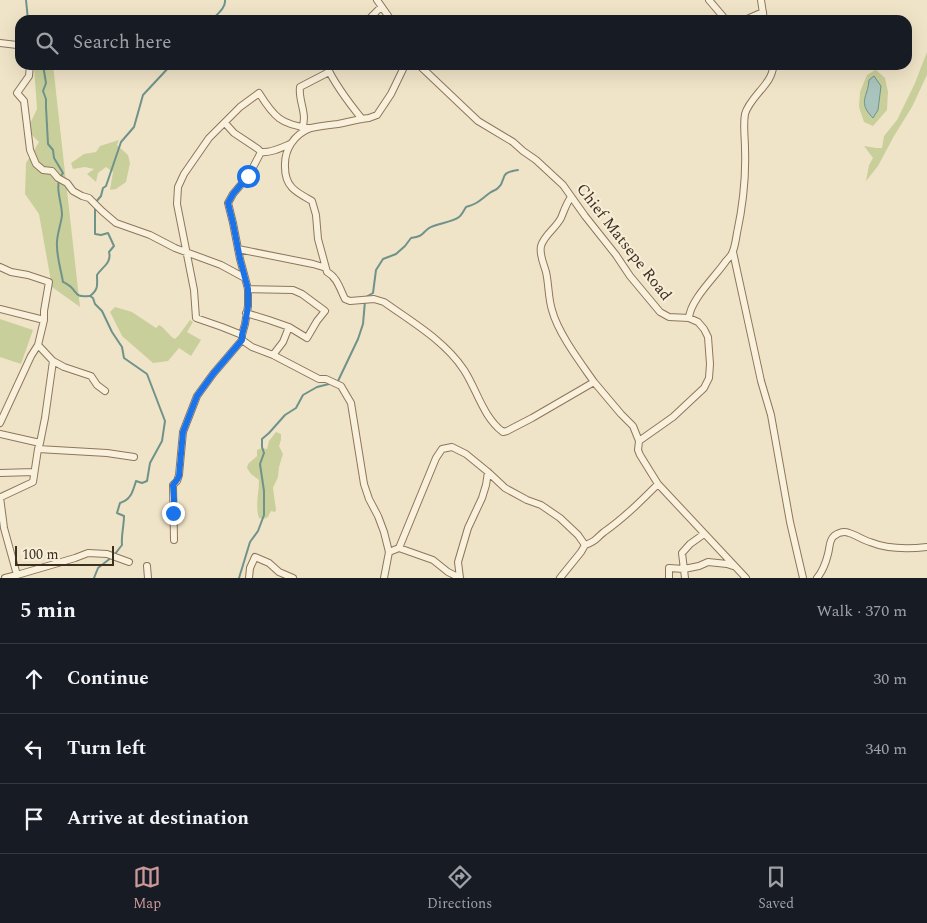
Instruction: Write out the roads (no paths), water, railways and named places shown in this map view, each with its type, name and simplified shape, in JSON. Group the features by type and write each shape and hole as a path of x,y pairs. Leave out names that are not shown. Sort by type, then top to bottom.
{"street":[{"path":"377,0 387,15"},
{"path":"709,0 722,15"},
{"path":"761,0 763,15"},
{"path":"373,15 381,7"},
{"path":"756,15 763,12"},
{"path":"0,43 15,45"},
{"path":"30,70 29,76 17,93 24,101 30,150 36,164 43,170 52,171 58,178 67,183 73,191 89,198 116,223 221,265 245,278"},
{"path":"302,128 304,116 300,99 300,87 325,70"},
{"path":"329,70 349,104 362,119"},
{"path":"384,578 389,552 384,532 364,484 351,403 346,392 341,386 319,379 273,355 252,347 242,338 222,327 196,318 194,290 177,204 178,188 184,174 209,138 240,107 259,93 276,116 283,122 295,127 310,128 369,118 376,115 391,94 403,70"},
{"name":"Chief Matsepe Road","path":"424,70 478,121 513,142 536,160 563,186 635,282 660,312 669,317 689,318"},
{"path":"774,70 745,115 741,212 733,252 761,381 771,415 790,522 803,578"},
{"path":"225,123 234,133 261,152 265,153 290,144"},
{"path":"310,128 290,144 286,154 285,169 288,185 298,194 312,201 316,215 318,239 327,272 334,277 345,299 350,301 374,299 384,302 440,342 464,370 490,418 503,432 532,418 594,382"},
{"path":"174,540 173,485 179,476 183,432 187,420 203,387 242,338 248,306 248,289 228,203 248,176 261,152"},
{"path":"571,197 560,219 541,246 552,312 574,354 594,382 633,426 639,441 638,450 640,455 658,484 746,578"},
{"path":"238,249 325,266"},
{"path":"639,441 673,417 704,388 709,378 708,337 698,322 689,318 691,309 701,293 733,252"},
{"path":"0,267 10,272 28,275 49,282 44,320 38,345 0,423"},
{"path":"246,313 289,327 306,338 325,311 302,294 293,290 248,289"},
{"path":"0,309 44,320"},
{"path":"273,355 289,327"},
{"path":"38,345 53,361 64,367 91,376 97,385 105,391"},
{"path":"31,356 46,355"},
{"path":"17,575 4,528 0,497 30,484 34,479 47,409 53,361"},
{"path":"0,434 39,446 134,457"},
{"path":"399,548 436,458 442,449 452,447 466,454 505,488 541,505 560,518 578,535 584,545"},
{"path":"0,473 34,472"},
{"path":"460,578 458,562 468,528 482,498 488,472"},
{"path":"584,545 595,542 639,504 658,484"},
{"path":"819,577 828,554 830,542 834,536 841,532 848,532 881,546 927,547"},
{"path":"685,578 682,553 690,544 704,534"},
{"path":"562,577 584,545"},
{"path":"389,552 399,548 434,560 448,572 460,578"},
{"path":"6,578 88,553 107,554 129,562"},
{"path":"248,578 250,568 256,557 292,578"},
{"path":"668,578 669,568 684,569 708,562 727,564 738,569"},
{"path":"148,566 148,578"}],"water":[{"path":"874,76 881,86 878,110 873,118 865,108 864,103 869,80"}],"waterway":[{"path":"26,0 28,15"},
{"path":"217,15 223,8 225,0"},
{"path":"44,70 46,83 43,91 46,99 48,144 53,150 54,158 63,173 58,188 62,215 57,242 59,264 63,282 79,295 89,296"},
{"path":"95,203 106,186 121,142 134,127 143,95 166,70"},
{"path":"366,297 373,293 376,270 383,259 396,254 411,238 420,236 429,228 459,217 466,207 477,203 498,188 507,173 518,170"},
{"path":"95,208 95,234 108,233 114,246 109,252 108,262 97,275 96,289 90,296 102,311 122,347 124,358 147,374 165,421 162,441 150,463 147,481 142,483 136,481 133,492 124,502 120,503 117,513 124,516 122,545 115,554"},
{"path":"336,382 358,339 363,324 365,301"},
{"path":"239,578 250,542 258,531 264,515 264,491 260,464 264,453 262,439 285,415 296,408 303,395 317,387 329,384"},
{"path":"94,578 98,568 112,557"}]}
